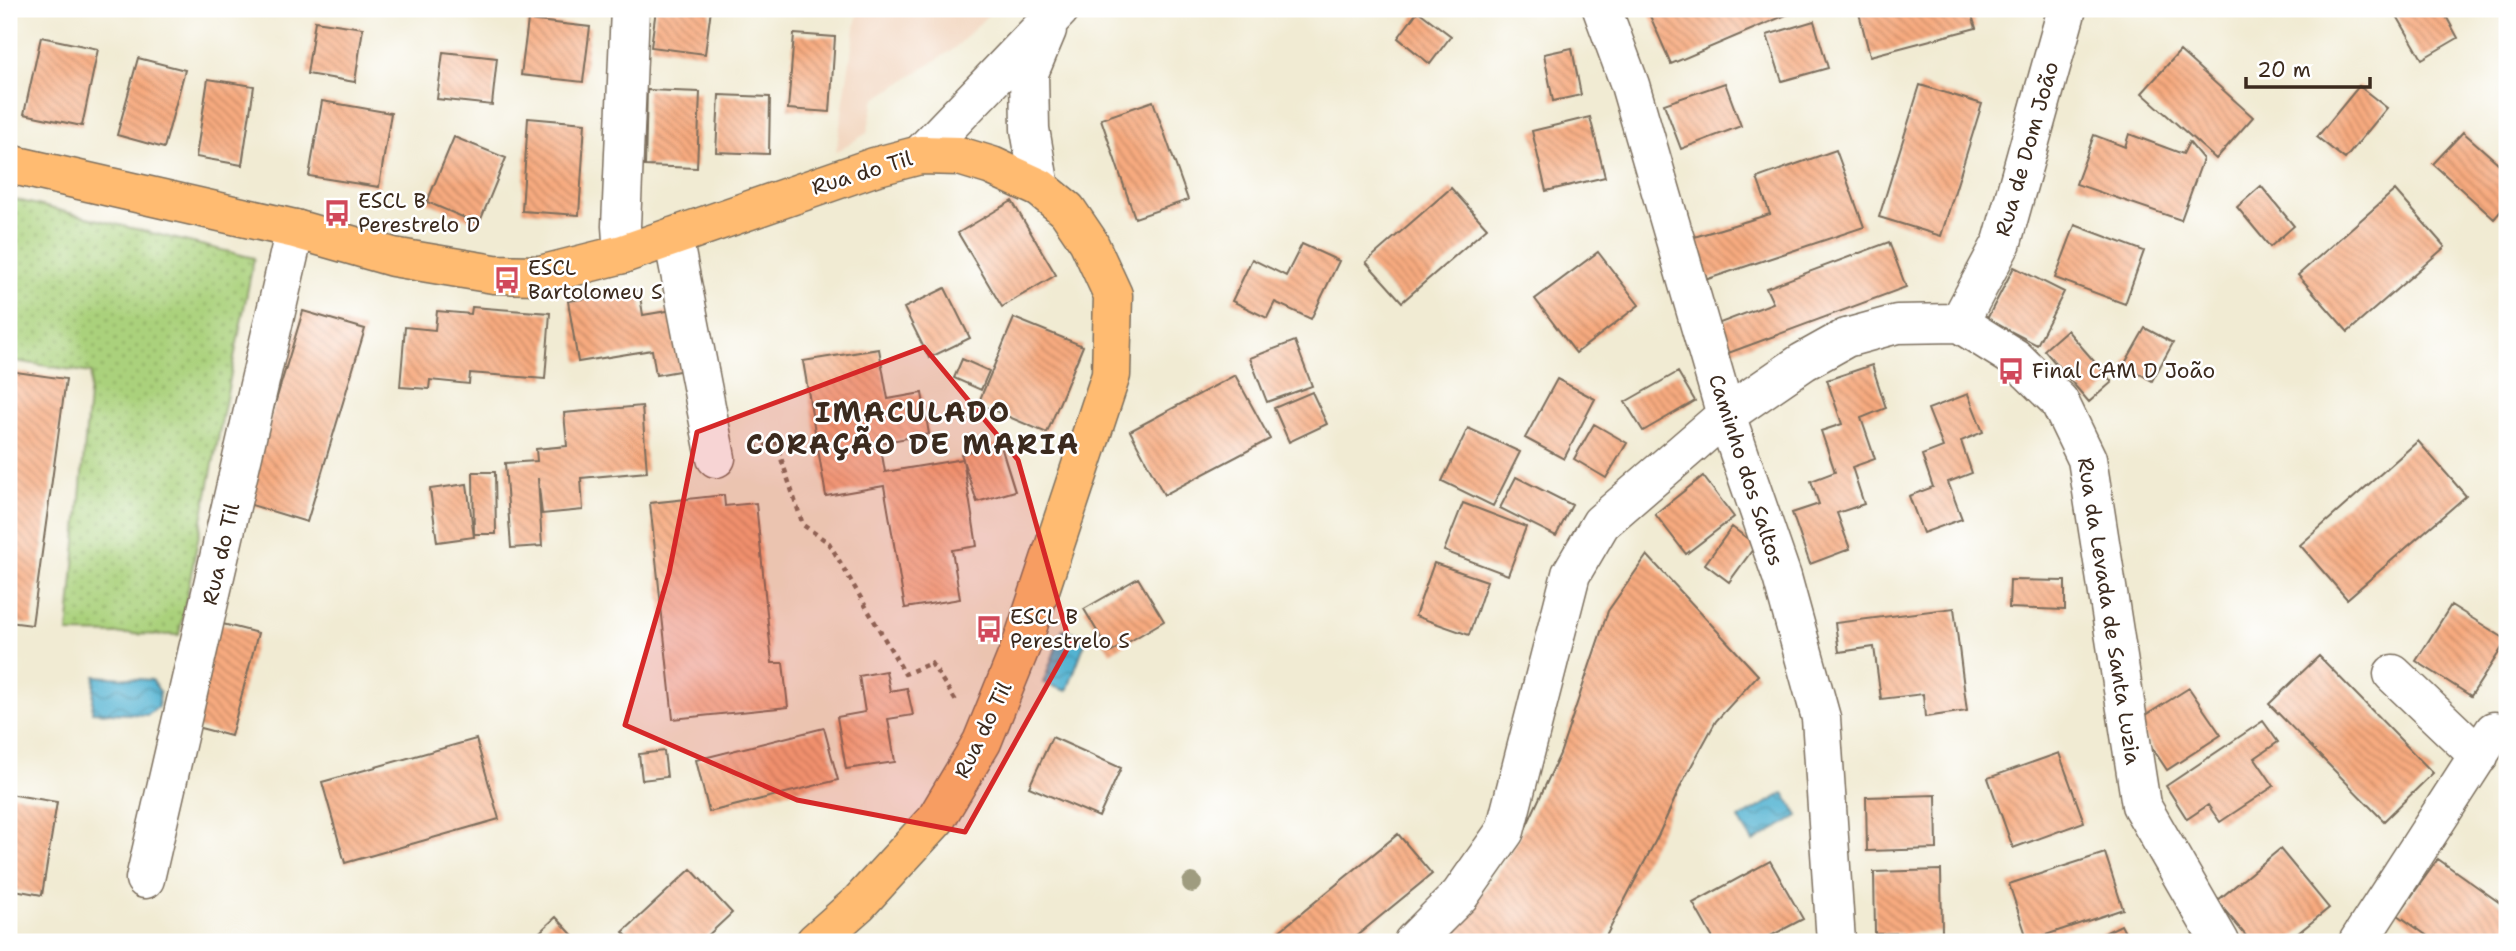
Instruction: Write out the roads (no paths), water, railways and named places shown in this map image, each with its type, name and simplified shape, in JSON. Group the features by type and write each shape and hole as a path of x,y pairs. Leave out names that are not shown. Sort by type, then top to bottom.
{"main road":[{"name":"Rua do Til","path":"9,164 295,229 393,257 494,274 540,275 623,254 874,167 920,155 959,156 992,166 1040,188 1066,210 1088,241 1113,295 1111,375 1023,641 982,742 936,819 859,903 815,942"}],"street":[{"path":"623,254 621,226 629,9"},
{"name":"Caminho dos Saltos","path":"1602,9 1630,85 1726,415 1782,577 1821,718 1836,942"},
{"name":"Rua de Dom João","path":"1958,323 2001,242 2067,9"},
{"path":"920,155 1056,14"},
{"path":"1040,188 1030,130 1029,73 1056,14"},
{"name":"Rua do Til","path":"145,878 295,229"},
{"path":"673,237 716,458"},
{"path":"1413,942 1460,895 1505,831 1571,574 1601,523 1726,415 1803,362 1846,338 1897,324 1958,323"},
{"name":"Rua da Levada de Santa Luzia","path":"1958,323 2015,358 2059,401 2087,459 2141,804 2220,942"},
{"path":"2358,942 2493,746 2393,674"}],"water":[{"path":"1063,629 1087,637 1067,691 1043,683"},
{"path":"95,676 152,680 160,692 158,707 148,715 92,712"},
{"path":"1784,793 1798,816 1753,842 1739,819"}],"place":[{"name":"ESCL B Perestrelo D","path":"337,213"},
{"name":"ESCL Bartolomeu S","path":"507,280"},
{"name":"Final CAM D João","path":"2011,371"},
{"name":"ESCL B Perestrelo S","path":"989,629"}],"district":[{"name":"IMACULADO CORAÇÃO DE MARIA","path":"913,428"}]}
